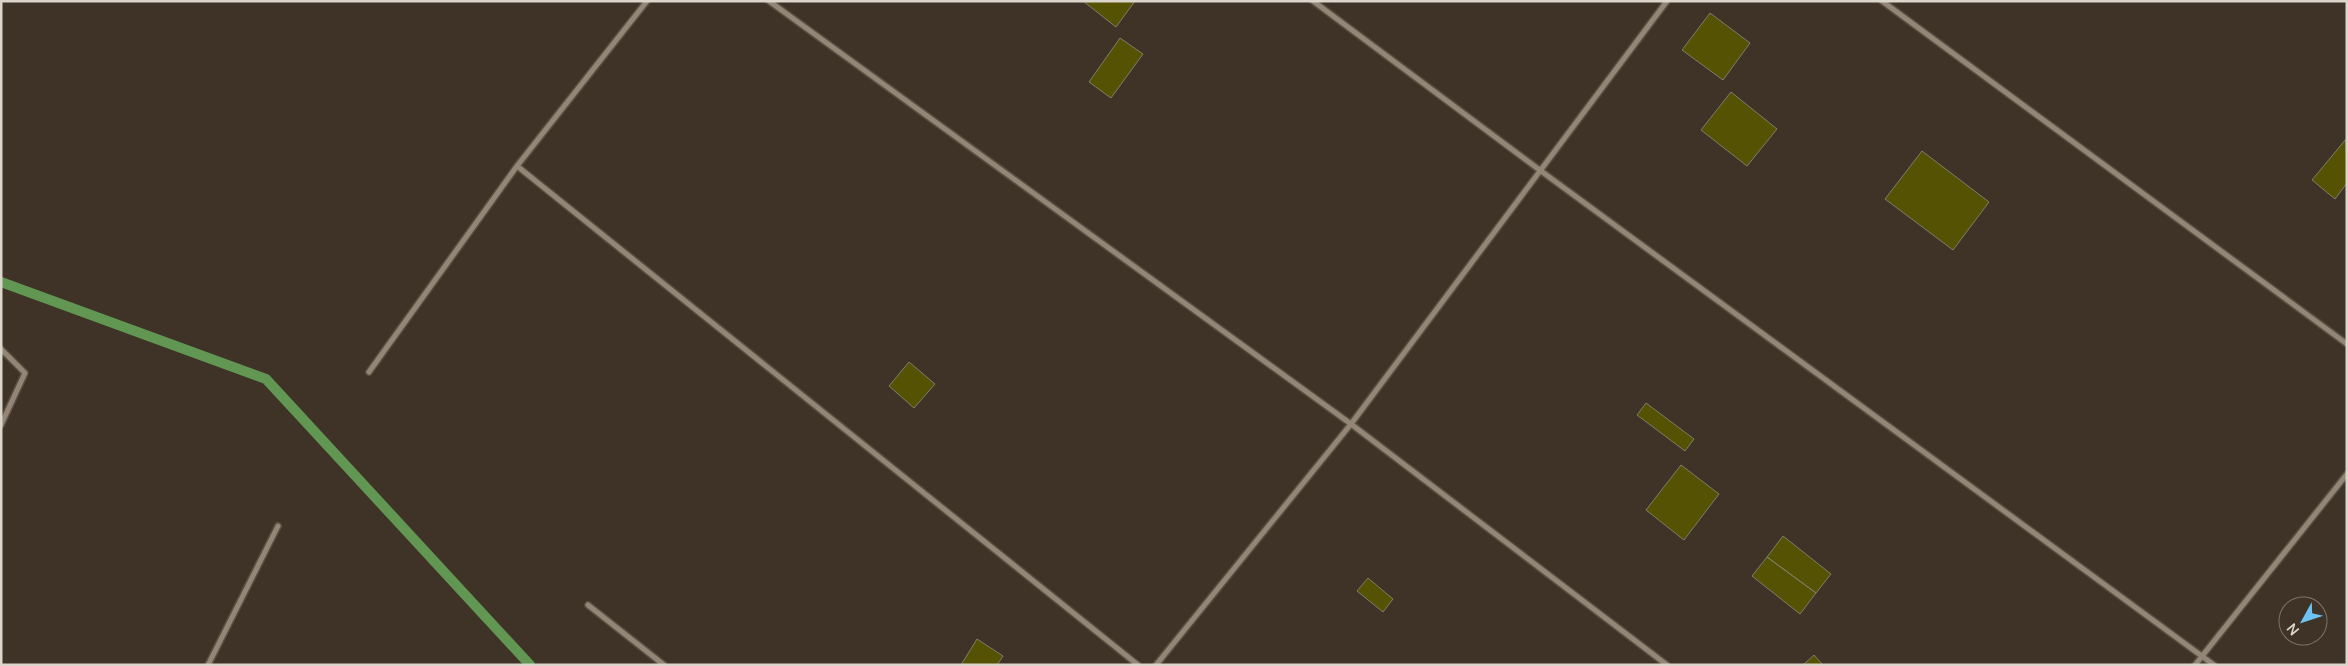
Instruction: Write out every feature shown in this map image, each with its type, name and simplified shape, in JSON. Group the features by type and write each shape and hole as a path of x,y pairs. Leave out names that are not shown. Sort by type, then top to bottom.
{"street":[{"path":"369,372 517,166 647,1"},
{"path":"769,1 1351,424 1667,665"},
{"path":"1313,1 1541,171 2214,665"},
{"path":"1156,665 1351,424 1667,1"},
{"path":"1882,1 2347,344"},
{"path":"517,166 1138,665"},
{"path":"1,349 25,373 1,425"},
{"path":"2196,665 2347,474"},
{"path":"208,665 278,526"},
{"path":"588,605 664,665"}],"building":[{"path":"1083,1 1135,1 1116,27"},
{"path":"1710,13 1750,43 1723,80 1682,50"},
{"path":"1120,38 1143,54 1111,98 1089,82"},
{"path":"1731,92 1777,129 1747,166 1701,130"},
{"path":"2346,139 2347,183 2335,199 2312,180"},
{"path":"1922,151 1989,202 1953,250 1885,199"},
{"path":"909,362 935,384 914,408 889,386"},
{"path":"1646,403 1694,439 1685,451 1637,415"},
{"path":"1681,465 1719,494 1684,540 1646,510"},
{"path":"1783,536 1831,574 1816,593 1767,557"},
{"path":"1767,557 1816,593 1800,614 1752,576"},
{"path":"1368,578 1393,599 1383,612 1357,591"},
{"path":"977,639 1003,656 997,665 961,665"},
{"path":"1814,655 1823,665 1803,665"}],"waterway":[{"path":"1,282 266,379 530,665"}]}
